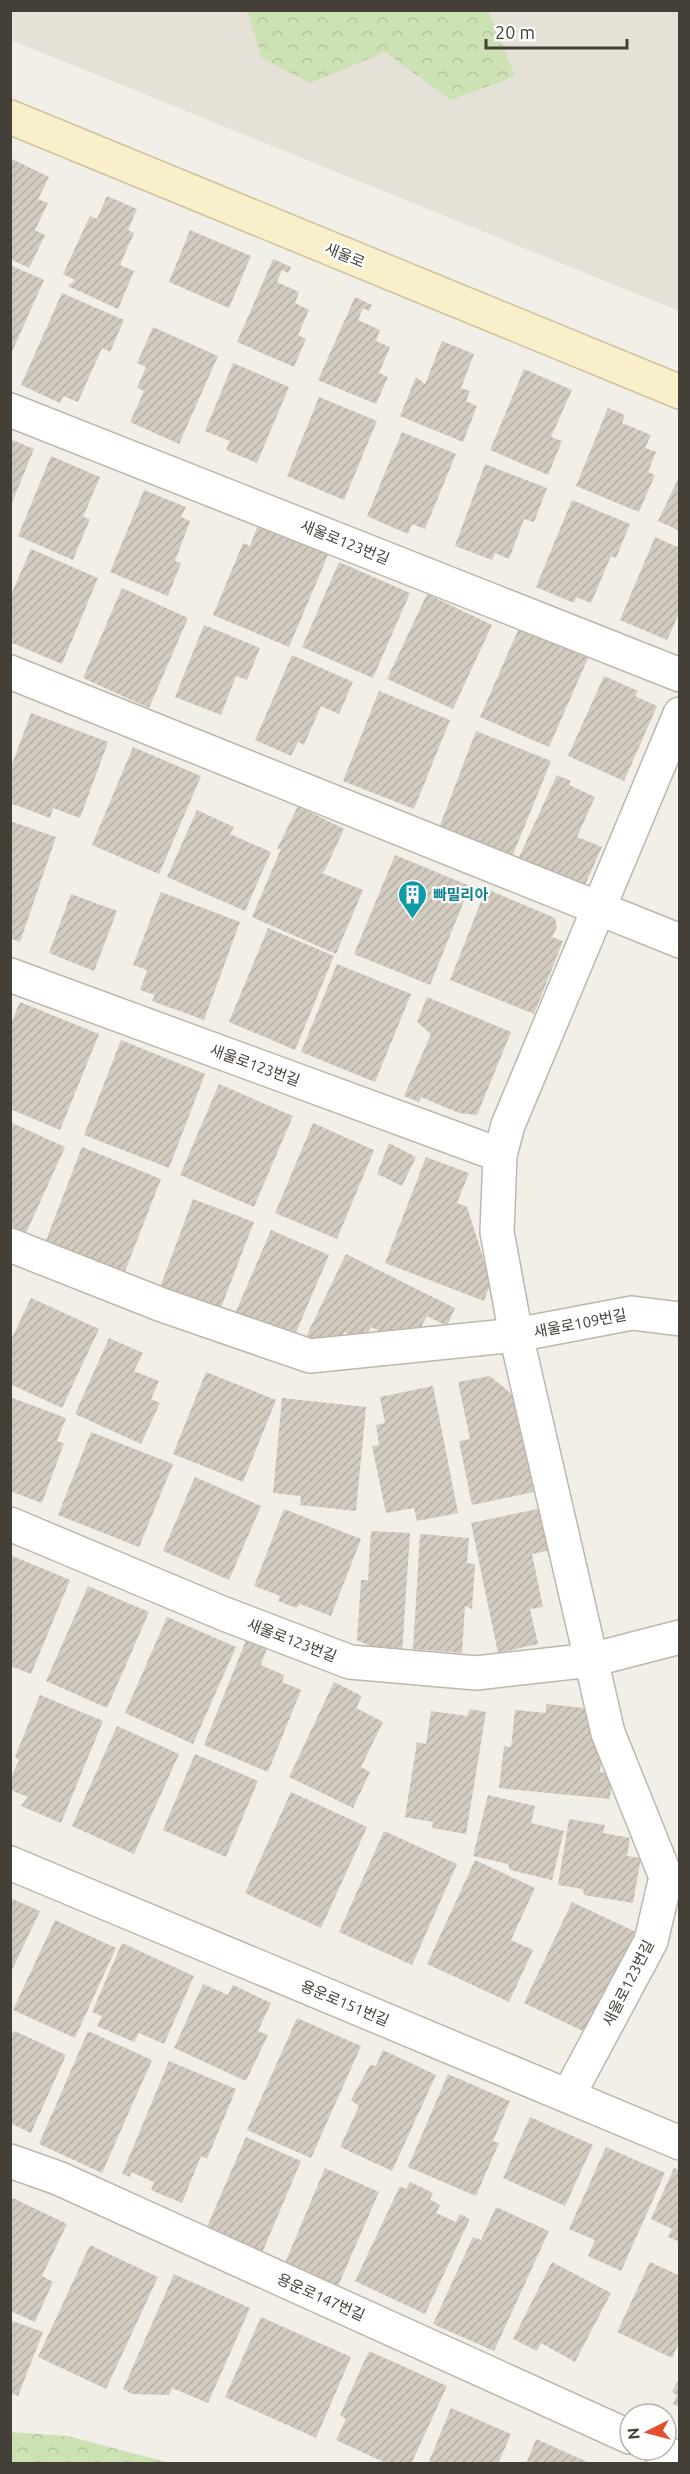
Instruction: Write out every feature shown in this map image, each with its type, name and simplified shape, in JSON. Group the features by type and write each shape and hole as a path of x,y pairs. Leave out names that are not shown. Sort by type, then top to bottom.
{"street":[{"name":"새울로","path":"10,117 680,392"},
{"name":"새울로123번길","path":"10,410 680,675"},
{"path":"10,672 680,941"},
{"name":"새울로123번길","path":"568,2096 651,1941 673,1876 608,1733 516,1335 497,1232 500,1155 508,1125 680,714"},
{"name":"새울로123번길","path":"10,975 500,1155"},
{"path":"10,1245 162,1305 310,1356 516,1335"},
{"name":"새울로109번길","path":"516,1335 632,1312 680,1319"},
{"name":"새울로123번길","path":"10,1524 222,1613 350,1662 476,1673 591,1660"},
{"path":"591,1660 680,1637"},
{"name":"용운로151번길","path":"10,1863 680,2143"},
{"name":"용운로147번길","path":"10,2161 58,2178 618,2432"}],"shaded area":[{"path":"10,11 679,11 679,311 11,40"}],"green space":[{"path":"247,11 489,11 515,76 451,100 385,52 310,83 262,58"},
{"path":"10,2432 68,2436 170,2463 11,2463"}],"building":[{"path":"10,158 49,177 38,199 48,203 35,230 45,235 29,268 10,259"},
{"path":"107,196 137,209 128,230 134,233 120,265 134,271 118,309 68,286 75,280 63,274 90,216 97,219"},
{"path":"190,230 251,256 229,308 169,282"},
{"path":"273,259 291,267 288,273 282,270 277,282 299,292 295,303 309,310 298,335 306,339 294,367 237,342"},
{"path":"10,265 44,280 10,356"},
{"path":"62,293 124,320 110,352 102,348 78,402 63,396 60,403 21,385"},
{"path":"355,297 372,305 369,311 363,308 358,320 380,330 376,341 390,347 379,373 388,377 376,404 318,380"},
{"path":"153,327 218,356 179,444 130,422 144,391 137,388 146,367 137,363"},
{"path":"442,341 474,354 461,388 470,391 466,401 477,406 463,442 400,416 416,377 425,384"},
{"path":"233,363 289,387 257,463 226,450 230,441 205,431"},
{"path":"524,369 572,390 551,437 562,441 548,475 490,450"},
{"path":"319,397 377,421 344,500 287,476"},
{"path":"608,408 625,415 622,423 651,435 645,448 656,452 648,472 655,475 639,512 576,486"},
{"path":"402,432 456,454 425,529 412,524 408,534 367,516"},
{"path":"10,439 34,449 11,505 10,505"},
{"path":"51,456 100,477 83,517 90,519 73,560 18,536"},
{"path":"485,464 547,488 534,522 524,519 509,559 495,553 492,560 455,546"},
{"path":"680,475 680,531 658,521"},
{"path":"144,490 186,507 181,517 190,521 175,561 181,563 168,596 110,572"},
{"path":"572,500 630,524 616,558 611,556 591,603 576,597 574,603 536,587"},
{"path":"258,525 328,555 289,647 213,615 243,543 250,546"},
{"path":"655,537 680,548 680,611 667,640 620,620"},
{"path":"31,549 98,578 62,664 10,642 10,597"},
{"path":"339,562 410,593 373,678 302,647"},
{"path":"122,588 188,618 149,708 83,678"},
{"path":"427,594 492,625 453,709 387,679"},
{"path":"204,625 260,648 247,680 236,676 221,715 175,697"},
{"path":"519,628 588,658 549,747 480,717"},
{"path":"292,655 353,682 339,714 321,706 304,745 298,742 291,756 255,740"},
{"path":"604,676 638,691 635,696 657,706 624,781 568,756"},
{"path":"379,691 450,720 414,809 343,781"},
{"path":"31,713 108,742 80,818 53,808 50,818 10,803 10,770"},
{"path":"476,731 551,761 512,857 439,828"},
{"path":"133,747 201,776 159,874 92,845"},
{"path":"557,775 571,781 569,785 595,797 577,837 602,847 584,887 519,857"},
{"path":"298,806 344,829 322,873 363,890 336,954 252,917 281,849 277,849"},
{"path":"197,810 234,827 230,834 271,852 245,911 167,877"},
{"path":"10,821 56,837 20,942 10,938"},
{"name":"빠밀리아","path":"395,855 470,886 430,985 354,954"},
{"path":"486,889 555,918 557,927 552,937 563,941 534,1014 450,980"},
{"path":"161,892 240,922 204,1020 152,1001 155,995 140,990 147,970 133,965"},
{"path":"71,894 117,911 94,971 49,953"},
{"path":"268,928 334,956 295,1050 229,1022"},
{"path":"337,964 411,994 375,1082 301,1052"},
{"path":"427,997 511,1032 477,1115 459,1113 421,1097 419,1102 404,1096 431,1034 417,1022"},
{"path":"20,1002 99,1034 60,1130 10,1109 10,1026"},
{"path":"121,1040 205,1074 169,1168 84,1135"},
{"path":"219,1084 293,1116 254,1207 180,1175"},
{"path":"10,1122 65,1147 26,1233 10,1225"},
{"path":"313,1123 374,1150 337,1239 275,1213"},
{"path":"389,1143 416,1157 402,1186 377,1174"},
{"path":"82,1147 161,1179 124,1274 45,1243"},
{"path":"426,1157 469,1173 457,1203 467,1207 491,1282 484,1301 385,1263"},
{"path":"193,1199 254,1222 219,1313 159,1290"},
{"path":"271,1230 329,1255 292,1342 234,1316"},
{"path":"346,1254 455,1308 447,1326 427,1316 421,1327 390,1336 371,1327 364,1341 344,1332 341,1339 305,1339"},
{"path":"31,1298 99,1329 62,1408 10,1384 10,1342"},
{"path":"109,1338 143,1353 134,1371 159,1381 151,1399 160,1403 141,1444 75,1414"},
{"path":"206,1372 276,1400 243,1482 173,1454"},
{"path":"490,1376 514,1396 534,1492 472,1505 459,1441 470,1439 458,1382"},
{"path":"433,1386 458,1513 417,1521 414,1508 386,1513 372,1446 379,1445 376,1425 385,1423 380,1397"},
{"path":"10,1397 66,1418 57,1441 64,1443 42,1503 10,1491"},
{"path":"282,1398 366,1407 356,1511 300,1505 301,1496 273,1493"},
{"path":"91,1432 173,1464 139,1547 58,1515"},
{"path":"195,1477 261,1506 229,1580 163,1551"},
{"path":"542,1508 551,1550 532,1554 543,1607 530,1609 538,1644 498,1653 471,1523"},
{"path":"284,1509 361,1539 331,1616 300,1604 296,1608 278,1601 280,1596 254,1586"},
{"path":"371,1531 410,1533 402,1653 381,1651 357,1640 361,1580 368,1580"},
{"path":"420,1534 469,1538 467,1563 475,1564 472,1609 465,1606 462,1653 413,1649"},
{"path":"10,1555 70,1580 31,1674 10,1666"},
{"path":"88,1586 149,1612 107,1708 46,1681"},
{"path":"167,1617 236,1647 193,1744 125,1713"},
{"path":"246,1640 267,1648 261,1665 284,1675 282,1682 301,1690 268,1772 204,1745"},
{"path":"334,1682 362,1696 356,1708 383,1722 361,1767 370,1772 353,1808 289,1777"},
{"path":"40,1695 103,1721 61,1823 21,1806 28,1797 10,1790 10,1780 19,1760 15,1757"},
{"path":"546,1704 594,1709 591,1739 604,1741 600,1772 612,1774 610,1799 499,1788 504,1746 511,1747 515,1710 546,1713"},
{"path":"470,1709 486,1712 466,1834 432,1828 433,1822 405,1817 417,1742 426,1744 431,1711 467,1716"},
{"path":"117,1726 179,1754 134,1854 72,1826"},
{"path":"195,1754 258,1781 226,1857 163,1830"},
{"path":"291,1792 367,1827 321,1928 245,1893"},
{"path":"488,1795 535,1806 531,1823 564,1831 552,1880 510,1870 508,1864 473,1856"},
{"path":"569,1819 605,1825 603,1833 630,1838 627,1856 641,1858 633,1903 584,1895 583,1889 558,1885"},
{"path":"384,1831 457,1864 412,1965 339,1932"},
{"path":"475,1860 535,1888 511,1940 533,1950 509,2002 427,1964"},
{"path":"10,1898 40,1911 10,1974"},
{"path":"572,1902 636,1932 587,2033 524,2003"},
{"path":"55,1920 116,1948 75,2038 13,2010"},
{"path":"122,1943 194,1976 164,2044 139,2033 134,2042 97,2026 102,2016 92,2012"},
{"path":"203,1984 228,1995 233,1985 271,2003 258,2031 268,2035 246,2081 174,2048"},
{"path":"297,2018 361,2046 311,2158 247,2130"},
{"path":"15,2031 66,2055 31,2133 10,2123 10,2035"},
{"path":"88,2031 152,2060 102,2173 39,2144"},
{"path":"383,2050 436,2075 392,2171 340,2147 359,2106 351,2100 370,2065 376,2066"},
{"path":"169,2061 236,2089 207,2159 201,2156 182,2203 151,2190 154,2182 131,2172 130,2177 122,2174"},
{"path":"448,2074 510,2101 493,2141 499,2143 476,2196 408,2167"},
{"path":"530,2117 593,2145 565,2206 503,2178"},
{"path":"246,2137 301,2161 262,2253 206,2229"},
{"path":"606,2147 665,2173 621,2271 588,2256 595,2240 569,2229"},
{"path":"325,2168 379,2192 338,2286 285,2263"},
{"path":"674,2168 680,2170 680,2242 668,2237 672,2229 651,2219"},
{"path":"410,2182 433,2193 430,2199 440,2205 436,2213 456,2222 460,2214 470,2219 425,2314 355,2281 400,2186 406,2189"},
{"path":"13,2198 67,2224 42,2276 53,2282 35,2322 10,2311 10,2204"},
{"path":"496,2207 549,2231 494,2351 433,2324 473,2237 481,2240"},
{"path":"90,2245 158,2277 106,2389 38,2357"},
{"path":"552,2262 611,2293 575,2362 541,2343 537,2351 513,2339"},
{"path":"650,2262 678,2275 680,2271 680,2340 672,2358 617,2332"},
{"path":"174,2274 250,2308 208,2403 172,2388 169,2395 132,2394 123,2389"},
{"path":"261,2317 351,2357 316,2438 225,2397"},
{"path":"10,2320 43,2332 18,2396 10,2393"},
{"path":"369,2351 447,2386 411,2464 388,2464 336,2440 346,2419 340,2415"},
{"path":"680,2377 680,2407 678,2402 674,2402 677,2395 672,2392"},
{"path":"451,2408 511,2434 498,2464 428,2464"},
{"path":"536,2439 592,2464 526,2464"}],"place":[{"name":"빠밀리아","path":"412,920"}]}
